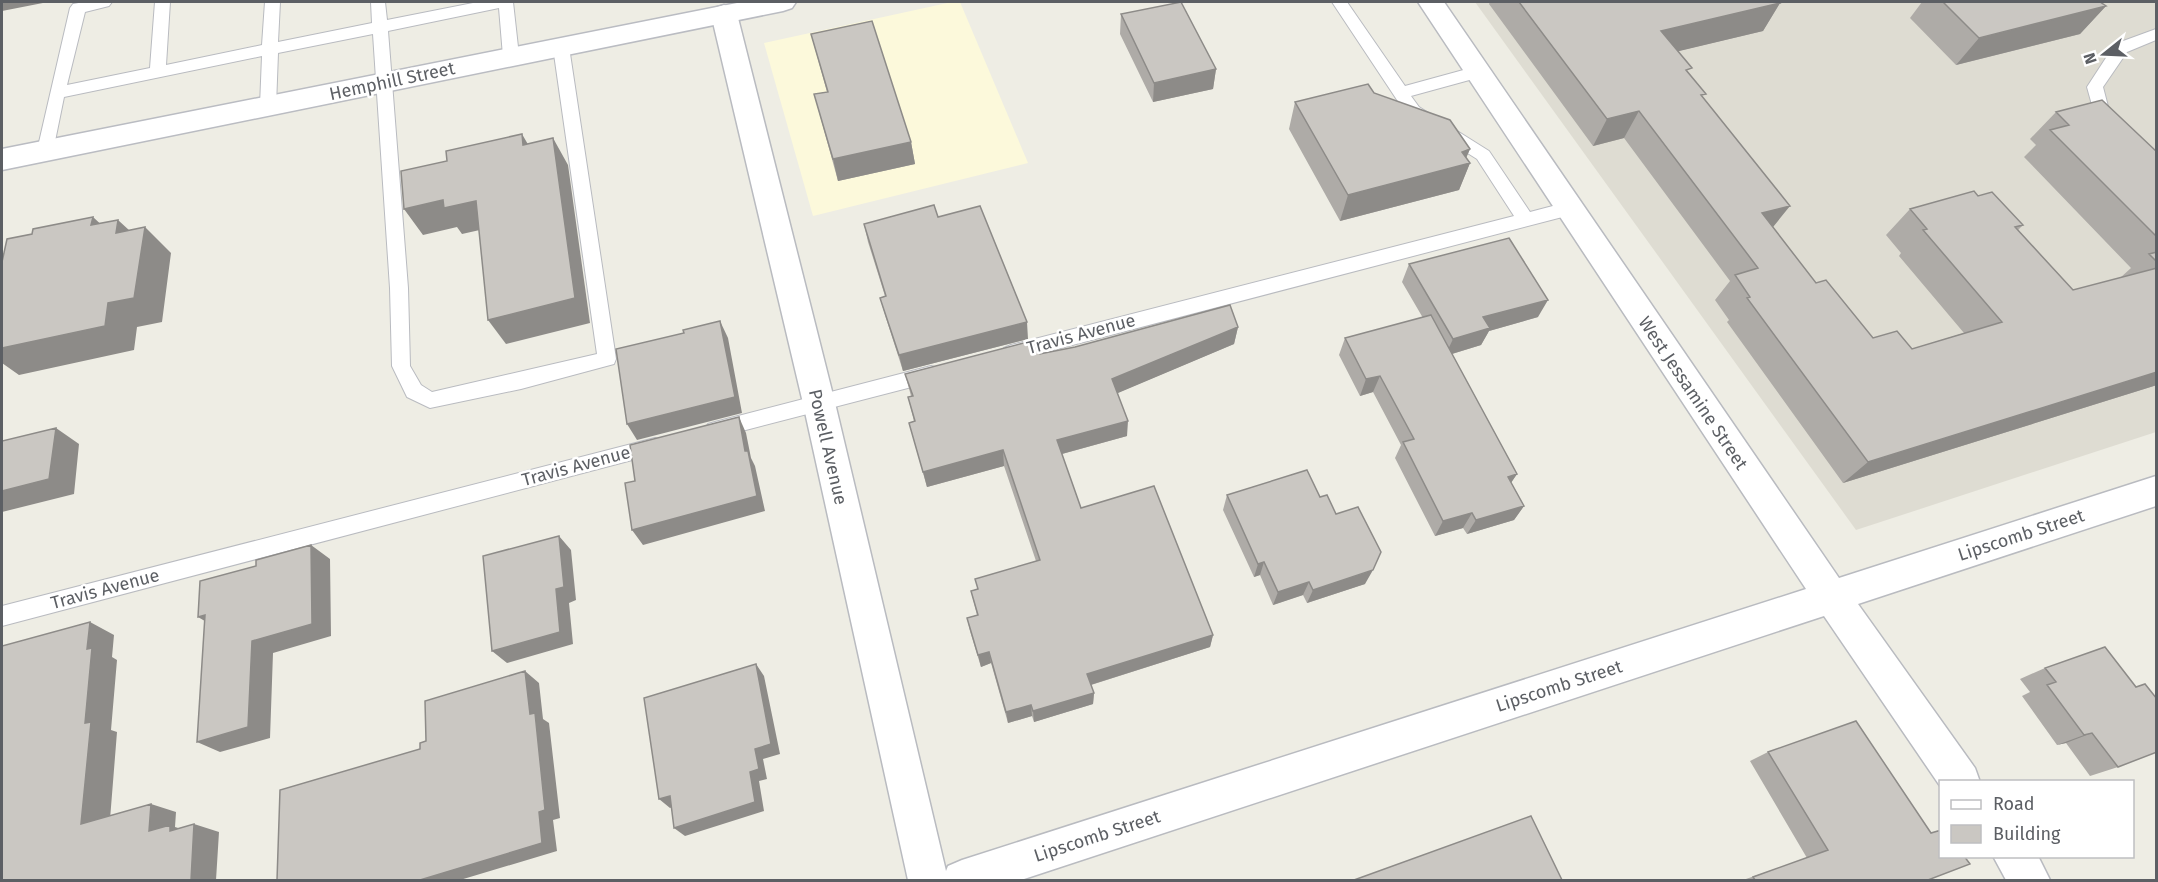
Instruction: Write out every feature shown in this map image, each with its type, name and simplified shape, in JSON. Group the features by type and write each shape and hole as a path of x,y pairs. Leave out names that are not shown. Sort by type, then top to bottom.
{"street":[{"name":"Hemphill Street","path":"2,160 783,2"},
{"name":"West Jessamine Street","path":"1431,2 1568,209 1960,780"},
{"name":"Powell Avenue","path":"724,14 819,403 928,880"},
{"name":"Lipscomb Street","path":"962,880 2157,491"},
{"path":"2014,858 2030,880"}],"lane":[{"path":"45,151 78,8 104,2"},
{"path":"158,72 162,2"},
{"path":"268,106 272,2"},
{"path":"378,2 399,288 401,366 414,391 430,400 521,381 607,359 561,47"},
{"path":"57,93 501,2"},
{"path":"506,2 511,56"},
{"path":"1339,2 1413,111 1483,155 1525,218"},
{"path":"2114,134 2105,126 2096,87 2121,48 2157,34"},
{"path":"1400,93 1478,72"},
{"name":"Travis Avenue","path":"993,357 1525,218 1568,209"},
{"path":"692,436 946,370"},
{"name":"Travis Avenue","path":"2,616 669,442"}],"shaded area":[{"path":"960,2 1028,163 813,216 764,43"},
{"path":"1475,2 2156,2 2156,432 1856,530"}],"building":[{"path":"1181,2 1216,69 1154,83 1121,14"},
{"path":"1519,2 1779,2 1661,31 1692,68 1686,70 1706,94 1701,95 1790,206 1762,213 1816,283 1826,280 1873,338 1897,331 1912,349 2002,322 1923,230 1927,229 1910,209 1974,191 1978,196 1992,192 2023,225 2015,227 2073,290 2157,268 2157,372 1868,462 1747,298 1750,297 1735,275 1758,268 1639,111 1607,119"},
{"path":"1943,2 2100,2 2106,6 1979,38"},
{"path":"872,21 911,142 833,159 814,94 828,92 811,34"},
{"path":"1368,84 1374,93 1450,120 1470,149 1462,152 1470,163 1348,195 1295,102"},
{"path":"2102,100 2157,152 2157,237 2050,130 2069,125 2056,112"},
{"path":"522,134 523,145 553,138 575,298 488,320 476,201 444,208 443,200 404,209 401,171 447,161 446,151"},
{"path":"934,205 938,217 980,206 1027,322 899,355 880,298 886,296 864,224"},
{"path":"93,217 91,225 118,220 116,233 145,227 134,298 108,303 105,326 2,348 2,262 7,239 32,234 33,229"},
{"path":"1509,238 1548,300 1483,317 1490,328 1453,339 1409,264"},
{"path":"2157,252 2157,262 2149,254"},
{"path":"1230,305 1238,327 1112,379 1128,421 1057,440 1081,508 1154,486 1213,635 1087,674 1094,693 1033,711 1031,705 1006,712 989,652 978,655 967,618 978,615 971,591 978,589 975,579 1040,560 1003,450 923,472 909,423 915,421 908,397 913,396 905,374 1035,340 1040,354 1075,347"},
{"path":"1431,315 1517,474 1508,477 1524,506 1476,520 1472,513 1443,521 1403,442 1414,439 1380,376 1366,379 1345,338"},
{"path":"720,321 735,397 627,424 616,349 684,333 683,330"},
{"path":"739,417 757,496 632,530 625,483 635,481 630,445"},
{"path":"56,428 49,479 2,491 2,441"},
{"path":"1307,470 1320,497 1327,495 1336,514 1358,507 1381,552 1373,570 1313,590 1309,582 1278,592 1264,562 1258,564 1227,495"},
{"path":"559,536 564,587 556,589 560,632 492,651 483,556"},
{"path":"311,545 312,624 252,641 248,727 197,742 205,615 198,617 200,581 256,566 256,560"},
{"path":"90,622 87,649 92,648 85,723 91,722 81,824 151,804 149,831 170,825 170,831 194,824 191,880 2,880 2,646"},
{"path":"2105,647 2136,687 2145,684 2157,699 2157,752 2118,767 2092,733 2084,735 2047,685 2056,682 2045,668"},
{"path":"756,664 771,744 755,749 759,769 750,772 755,802 674,828 670,796 659,799 644,698"},
{"path":"525,671 530,714 535,713 545,810 539,812 542,843 420,880 277,880 280,790 420,749 420,743 426,741 425,701"},
{"path":"1856,721 1931,833 1939,831 1939,858 1966,858 1970,864 1928,880 1755,880 1753,877 1828,850 1768,752"},
{"path":"1531,816 1562,880 1354,880"}]}
